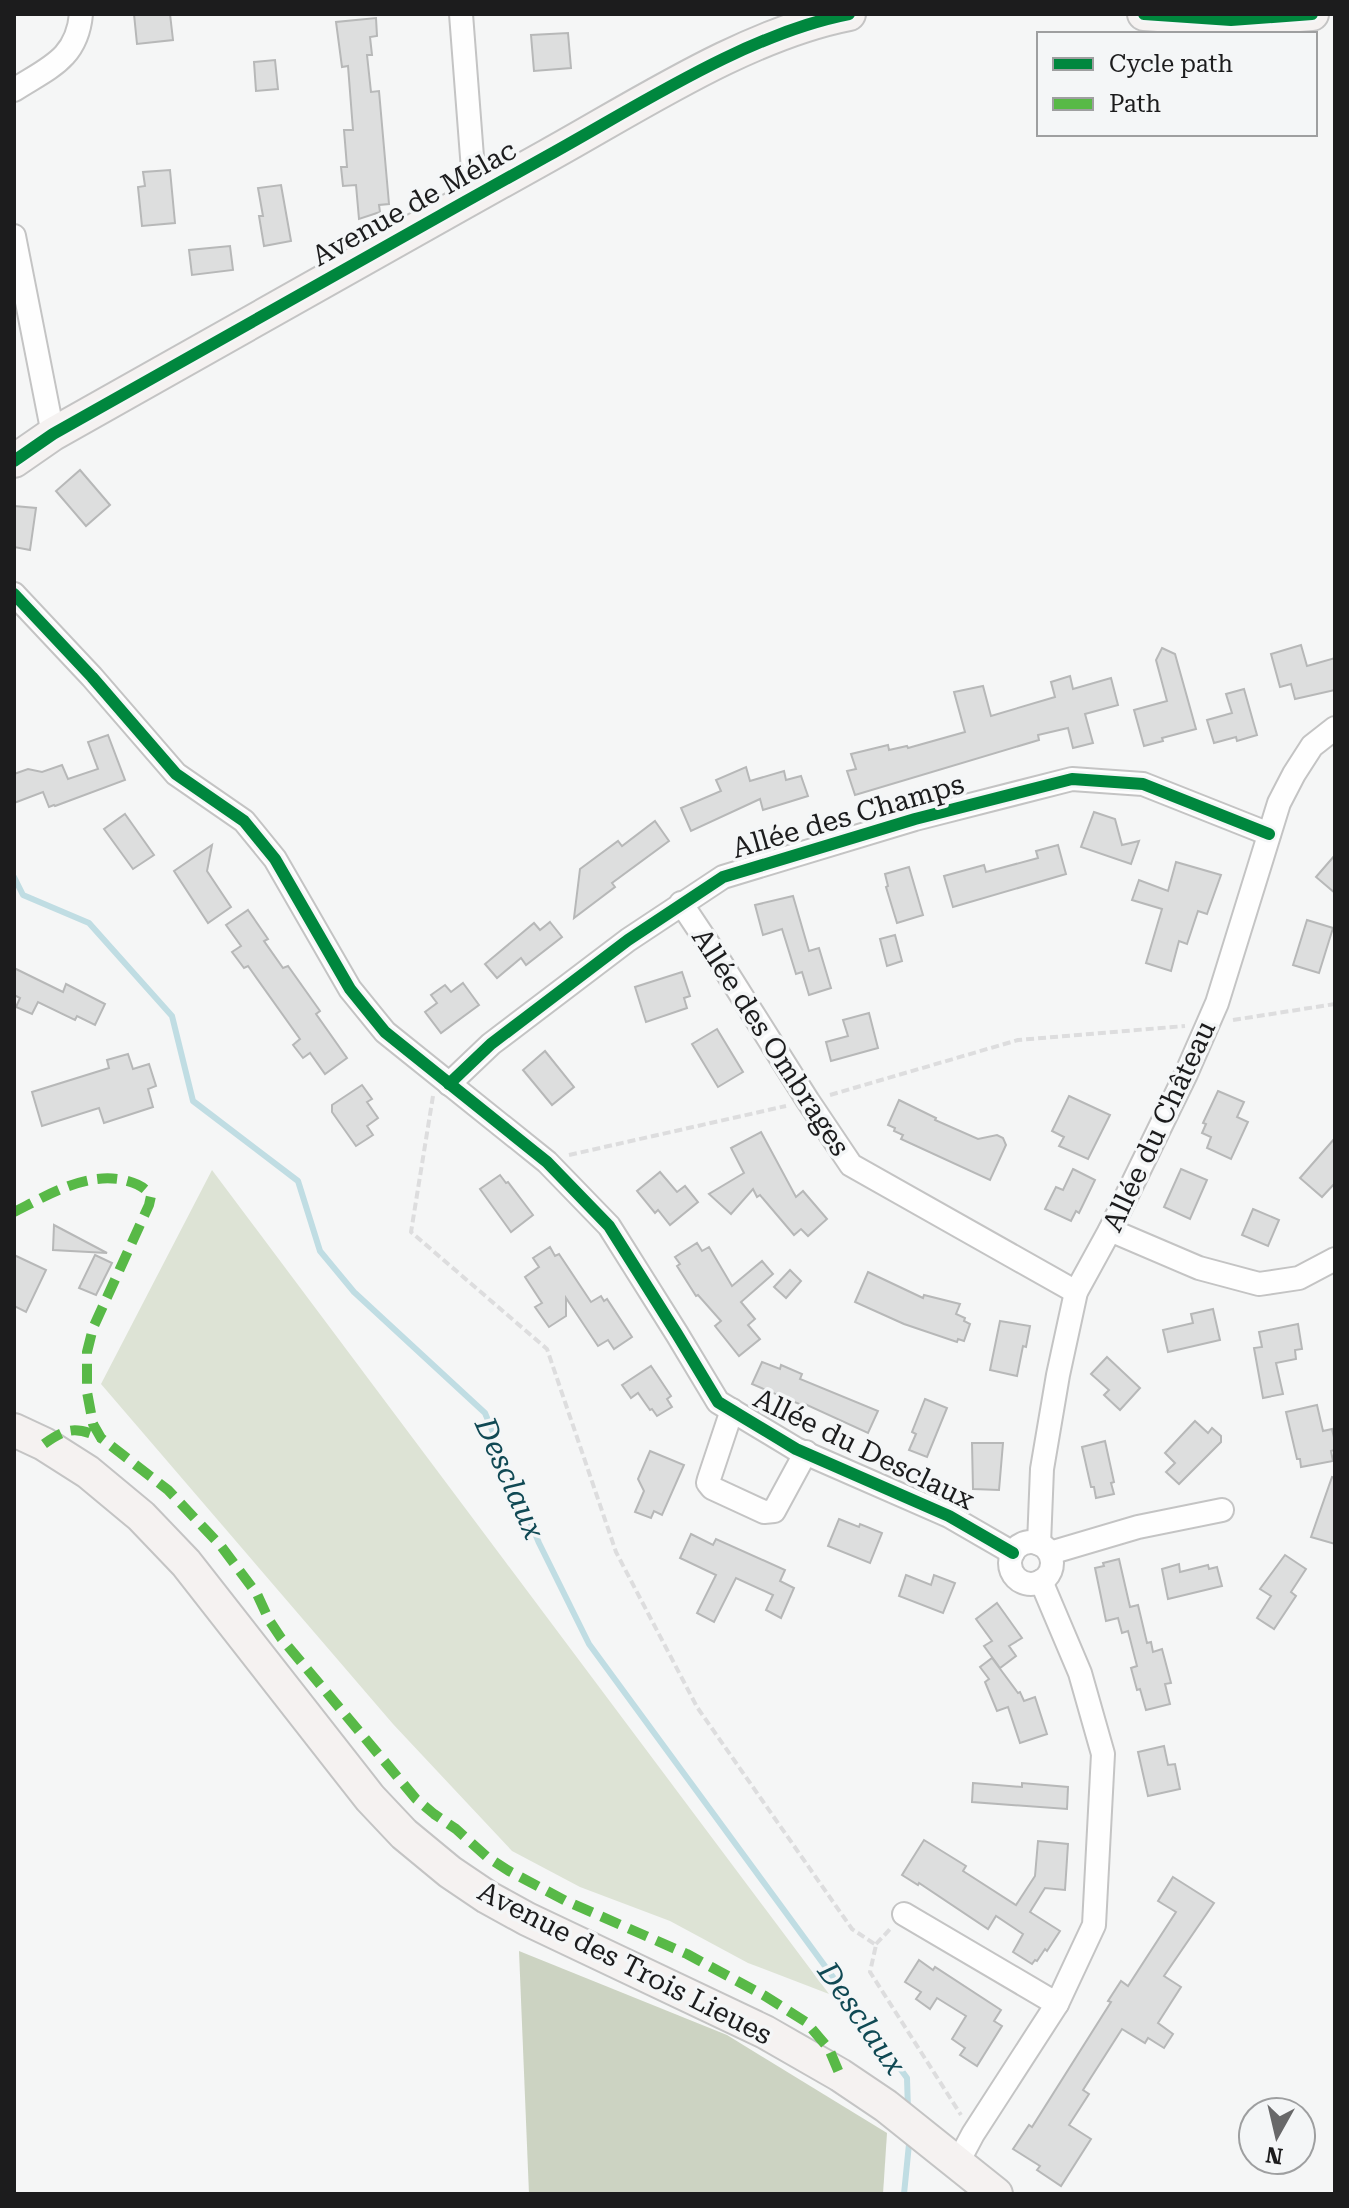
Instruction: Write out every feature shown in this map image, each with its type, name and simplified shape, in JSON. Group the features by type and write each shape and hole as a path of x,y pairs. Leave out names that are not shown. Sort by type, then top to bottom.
{"main road":[{"name":"Avenue de Mélac","path":"14,461 53,434 722,60 784,32 849,14"},
{"path":"1144,14 1231,20 1312,14"},
{"name":"Avenue des Trois Lieues","path":"14,1430 44,1444 88,1472 141,1516 186,1563 370,1798 404,1834 450,1872 527,1919 765,2032 840,2075 886,2106 996,2194"}],"street":[{"path":"14,90 68,54 80,28 81,14"},
{"path":"461,14 475,196"},
{"path":"14,236 53,434"},
{"name":"Allée du Desclaux","path":"14,594 92,677 176,774 244,821 275,859 350,989 385,1032 547,1162 609,1226 718,1402 806,1452 949,1516 1013,1553"},
{"name":"Allée du Château","path":"1044,1548 1042,1469 1076,1292 1110,1230 1207,1025 1279,803 1312,746 1335,728"},
{"name":"Allée des Champs","path":"443,1078 628,940 723,877 915,819 1072,779 1143,784 1269,834"},
{"name":"Allée des Ombrages","path":"681,903 851,1165 1076,1292"},
{"path":"1110,1230 1199,1268 1259,1284 1299,1278 1335,1259"},
{"name":"Allée du Desclaux","path":"732,1410 709,1479 712,1488 764,1512 774,1511 806,1452"},
{"path":"1044,1548 1052,1560 1050,1572 1041,1581 1028,1583 1016,1577 1010,1566 1013,1553 1027,1542 1044,1548 1222,1510"},
{"path":"957,2164 1057,2004 1094,1925 1103,1754 1080,1673 1041,1581"},
{"path":"904,1914 1057,2004"}],"path":[{"path":"547,1162 808,1101 1018,1040 1207,1025 1335,1004"},
{"path":"443,1078 411,1232 547,1349 616,1552 690,1693 852,1929 876,1945 870,1972 973,2134"}],"shaded area":[{"path":"212,1170 829,1994 748,1963 670,1921 580,1887 512,1851 393,1724 101,1384"}],"green space":[{"path":"519,1951 727,2035 887,2133 883,2194 529,2194"}],"building":[{"path":"134,14 170,14 173,40 137,44"},
{"path":"376,18 377,36 370,37 372,55 367,55 371,92 379,91 389,204 379,205 380,212 359,219 356,185 343,186 341,167 347,167 344,130 353,130 348,66 342,67 336,22"},
{"path":"568,33 571,68 534,71 531,35"},
{"path":"275,60 278,89 256,91 254,62"},
{"path":"170,170 175,223 142,226 138,187 145,186 143,172"},
{"path":"281,185 291,241 264,246 258,188"},
{"path":"230,246 233,270 192,275 189,250"},
{"path":"80,470 110,505 86,526 56,491"},
{"path":"14,506 36,508 30,550 14,547"},
{"path":"1301,645 1307,666 1335,658 1335,690 1295,699 1291,684 1280,687 1271,654"},
{"path":"1162,648 1175,654 1196,729 1144,746 1134,710 1167,701 1156,660"},
{"path":"1070,676 1073,689 1111,678 1118,705 1085,714 1093,743 1073,748 1068,728 1038,735 1039,740 855,795 847,771 856,769 851,754 888,745 889,750 908,748 965,732 954,692 983,686 991,716 1055,697 1051,682"},
{"path":"1244,689 1257,735 1214,743 1207,720 1232,713 1226,694"},
{"path":"108,735 125,780 55,806 49,807 43,792 14,803 14,774 28,769 42,772 62,765 68,779 98,769 88,742"},
{"path":"746,767 750,781 784,771 786,780 801,776 808,796 763,810 760,799 691,831 681,808 721,791 716,780"},
{"path":"1094,812 1115,819 1122,845 1139,841 1131,864 1081,847"},
{"path":"125,814 154,855 133,869 104,829"},
{"path":"655,821 669,841 612,883 615,887 574,918 580,869 618,841 622,846"},
{"path":"212,845 207,871 231,907 208,923 174,871"},
{"path":"1058,845 1066,874 953,907 944,876 984,865 986,872 1038,858 1036,851"},
{"path":"1335,855 1335,893 1316,877"},
{"path":"1176,862 1221,875 1207,914 1198,911 1187,944 1179,941 1171,971 1146,963 1162,909 1132,900 1139,880 1168,891"},
{"path":"909,867 923,915 897,923 885,874"},
{"path":"793,896 809,951 819,948 831,988 809,995 802,972 796,974 782,929 763,935 755,905"},
{"path":"248,910 268,939 264,941 283,968 288,966 320,1011 316,1014 347,1058 325,1074 310,1053 303,1058 293,1045 300,1039 248,966 244,968 232,952 241,946 226,925"},
{"path":"1307,920 1333,928 1319,973 1293,965"},
{"path":"550,922 562,937 526,965 521,958 497,978 485,964 534,923 540,930"},
{"path":"895,935 902,961 887,966 880,939"},
{"path":"14,968 63,992 66,984 105,1004 95,1025 77,1016 75,1020 38,1002 32,1014 16,1007 20,998 14,995"},
{"path":"682,972 690,996 684,998 687,1008 646,1022 635,987"},
{"path":"463,983 479,1005 441,1033 425,1012 437,1003 431,995 445,985 451,992"},
{"path":"869,1013 878,1048 831,1061 826,1042 848,1036 843,1020"},
{"path":"717,1029 743,1072 718,1087 692,1044"},
{"path":"545,1051 574,1087 552,1105 523,1070"},
{"path":"128,1054 133,1069 149,1064 156,1086 148,1089 153,1107 104,1123 99,1108 42,1126 32,1092 109,1068 107,1060"},
{"path":"362,1085 372,1099 367,1102 378,1118 367,1126 373,1135 356,1146 332,1112 332,1105"},
{"path":"1218,1091 1244,1102 1237,1117 1248,1122 1231,1159 1207,1148 1211,1137 1202,1133 1206,1124 1203,1123"},
{"path":"1069,1096 1110,1115 1088,1159 1059,1146 1064,1137 1052,1131"},
{"path":"899,1100 978,1139 997,1135 1003,1138 1006,1145 990,1180 901,1139 903,1135 888,1125"},
{"path":"761,1132 796,1197 803,1191 827,1219 808,1236 801,1229 794,1235 753,1189 731,1214 709,1194 744,1173 731,1148"},
{"path":"1335,1138 1335,1183 1322,1197 1300,1178"},
{"path":"1073,1169 1095,1180 1079,1213 1076,1211 1071,1221 1045,1209 1056,1187 1063,1190"},
{"path":"1181,1169 1207,1180 1190,1219 1164,1207"},
{"path":"660,1172 677,1192 685,1186 698,1202 670,1225 658,1210 655,1213 637,1191"},
{"path":"500,1175 533,1215 511,1232 480,1189"},
{"path":"1253,1209 1279,1220 1268,1246 1242,1235"},
{"path":"54,1225 107,1253 53,1250"},
{"path":"697,1243 702,1251 709,1247 732,1286 762,1261 773,1274 741,1302 755,1319 748,1325 760,1339 739,1356 715,1326 721,1321 696,1296 677,1266 680,1264 675,1257"},
{"path":"550,1247 555,1256 559,1254 591,1302 601,1296 604,1301 607,1299 632,1337 614,1349 608,1340 598,1346 566,1298 566,1316 549,1327 535,1307 542,1303 525,1277 539,1267 533,1258"},
{"path":"14,1255 46,1270 26,1312 14,1306"},
{"path":"95,1255 112,1263 96,1295 79,1288"},
{"path":"790,1270 801,1281 786,1298 774,1287"},
{"path":"868,1272 923,1298 924,1295 960,1304 956,1314 970,1324 964,1341 958,1339 957,1342 904,1324 855,1302"},
{"path":"1213,1309 1220,1340 1168,1352 1163,1330 1193,1323 1191,1314"},
{"path":"1000,1321 1030,1326 1017,1376 990,1370"},
{"path":"1298,1324 1302,1349 1295,1350 1296,1359 1276,1363 1283,1394 1263,1398 1254,1348 1262,1347 1259,1332"},
{"path":"1107,1357 1140,1388 1120,1410 1104,1395 1109,1390 1091,1374"},
{"path":"762,1362 780,1369 781,1365 802,1374 800,1379 878,1411 868,1433 752,1384"},
{"path":"651,1366 671,1396 667,1399 672,1407 657,1416 638,1393 631,1398 622,1385"},
{"path":"925,1399 947,1408 927,1457 909,1450 916,1434 912,1432"},
{"path":"1317,1405 1323,1431 1332,1429 1335,1442 1335,1450 1331,1451 1333,1461 1301,1467 1286,1412"},
{"path":"1195,1421 1208,1433 1212,1428 1221,1436 1221,1442 1179,1484 1166,1472 1175,1463 1165,1453"},
{"path":"1105,1441 1114,1494 1096,1498 1082,1447"},
{"path":"972,1443 1003,1443 999,1490 973,1489"},
{"path":"650,1451 684,1465 662,1515 654,1511 651,1518 635,1512 644,1491 638,1479"},
{"path":"1332,1477 1335,1478 1335,1544 1311,1537"},
{"path":"839,1519 882,1533 870,1563 828,1546"},
{"path":"691,1534 713,1545 716,1539 785,1570 780,1581 794,1588 781,1618 766,1610 773,1595 736,1578 714,1622 697,1613 716,1575 680,1558"},
{"path":"1285,1555 1306,1569 1291,1592 1296,1596 1274,1629 1257,1618 1271,1596 1260,1589"},
{"path":"1119,1559 1130,1607 1138,1605 1147,1643 1151,1642 1153,1652 1162,1649 1171,1683 1165,1684 1170,1704 1146,1710 1131,1668 1137,1666 1128,1631 1122,1633 1118,1618 1106,1621 1095,1568"},
{"path":"1179,1564 1180,1572 1208,1565 1209,1569 1217,1567 1222,1586 1168,1599 1162,1569"},
{"path":"906,1575 931,1585 934,1575 955,1583 943,1613 899,1596"},
{"path":"997,1603 1022,1638 1009,1646 1016,1656 1000,1668 984,1646 992,1641 976,1619"},
{"path":"992,1658 1024,1701 1035,1697 1047,1734 1020,1743 1008,1707 997,1711 985,1682 989,1679 980,1667"},
{"path":"1164,1746 1168,1765 1175,1764 1180,1789 1148,1796 1138,1752"},
{"path":"973,1783 1068,1787 1067,1809 972,1802"},
{"path":"924,1840 966,1866 963,1871 1016,1905 1035,1876 1038,1841 1068,1844 1065,1890 1045,1888 1030,1912 1060,1931 1047,1951 1045,1949 1032,1964 1013,1952 1023,1934 996,1916 988,1929 902,1875"},
{"path":"1173,1877 1214,1903 1164,1976 1181,1987 1158,2023 1173,2034 1164,2048 1148,2038 1145,2043 1122,2029 1083,2090 1089,2094 1069,2125 1091,2139 1061,2186 1037,2170 1040,2166 1013,2149 1029,2125 1032,2127 1121,1981 1128,1986 1176,1912 1158,1901"},
{"path":"919,1960 1001,2010 994,2021 1002,2026 977,2066 960,2055 965,2048 952,2039 966,2016 937,1998 930,2009 916,1999 921,1992 905,1982"}],"waterway":[{"name":"Desclaux","path":"14,877 23,895 89,923 172,1016 193,1101 298,1181 320,1251 354,1292 485,1413 539,1543 589,1644 907,2078 908,2110"},
{"name":"Desclaux","path":"904,2194 909,2144"}],"marked path":[{"path":"14,1212 53,1192 95,1179 128,1181 143,1187 151,1196 93,1328 87,1352 87,1392 93,1424 101,1438 168,1490 221,1546 257,1594 281,1638 416,1799 509,1871 566,1901 687,1954 806,2022 829,2049 840,2075"},
{"path":"44,1444 71,1430 101,1438"}],"cycle path":[{"path":"14,461 53,434 657,93 772,37 849,14"},
{"path":"1144,14 1231,20 1312,14"},
{"path":"14,594 92,677 176,774 244,821 275,859 350,989 385,1032 547,1162 609,1226 718,1402 796,1449 949,1516 1013,1553"},
{"path":"449,1084 491,1044 628,940 723,877 915,819 1072,779 1143,784 1269,834"}]}
